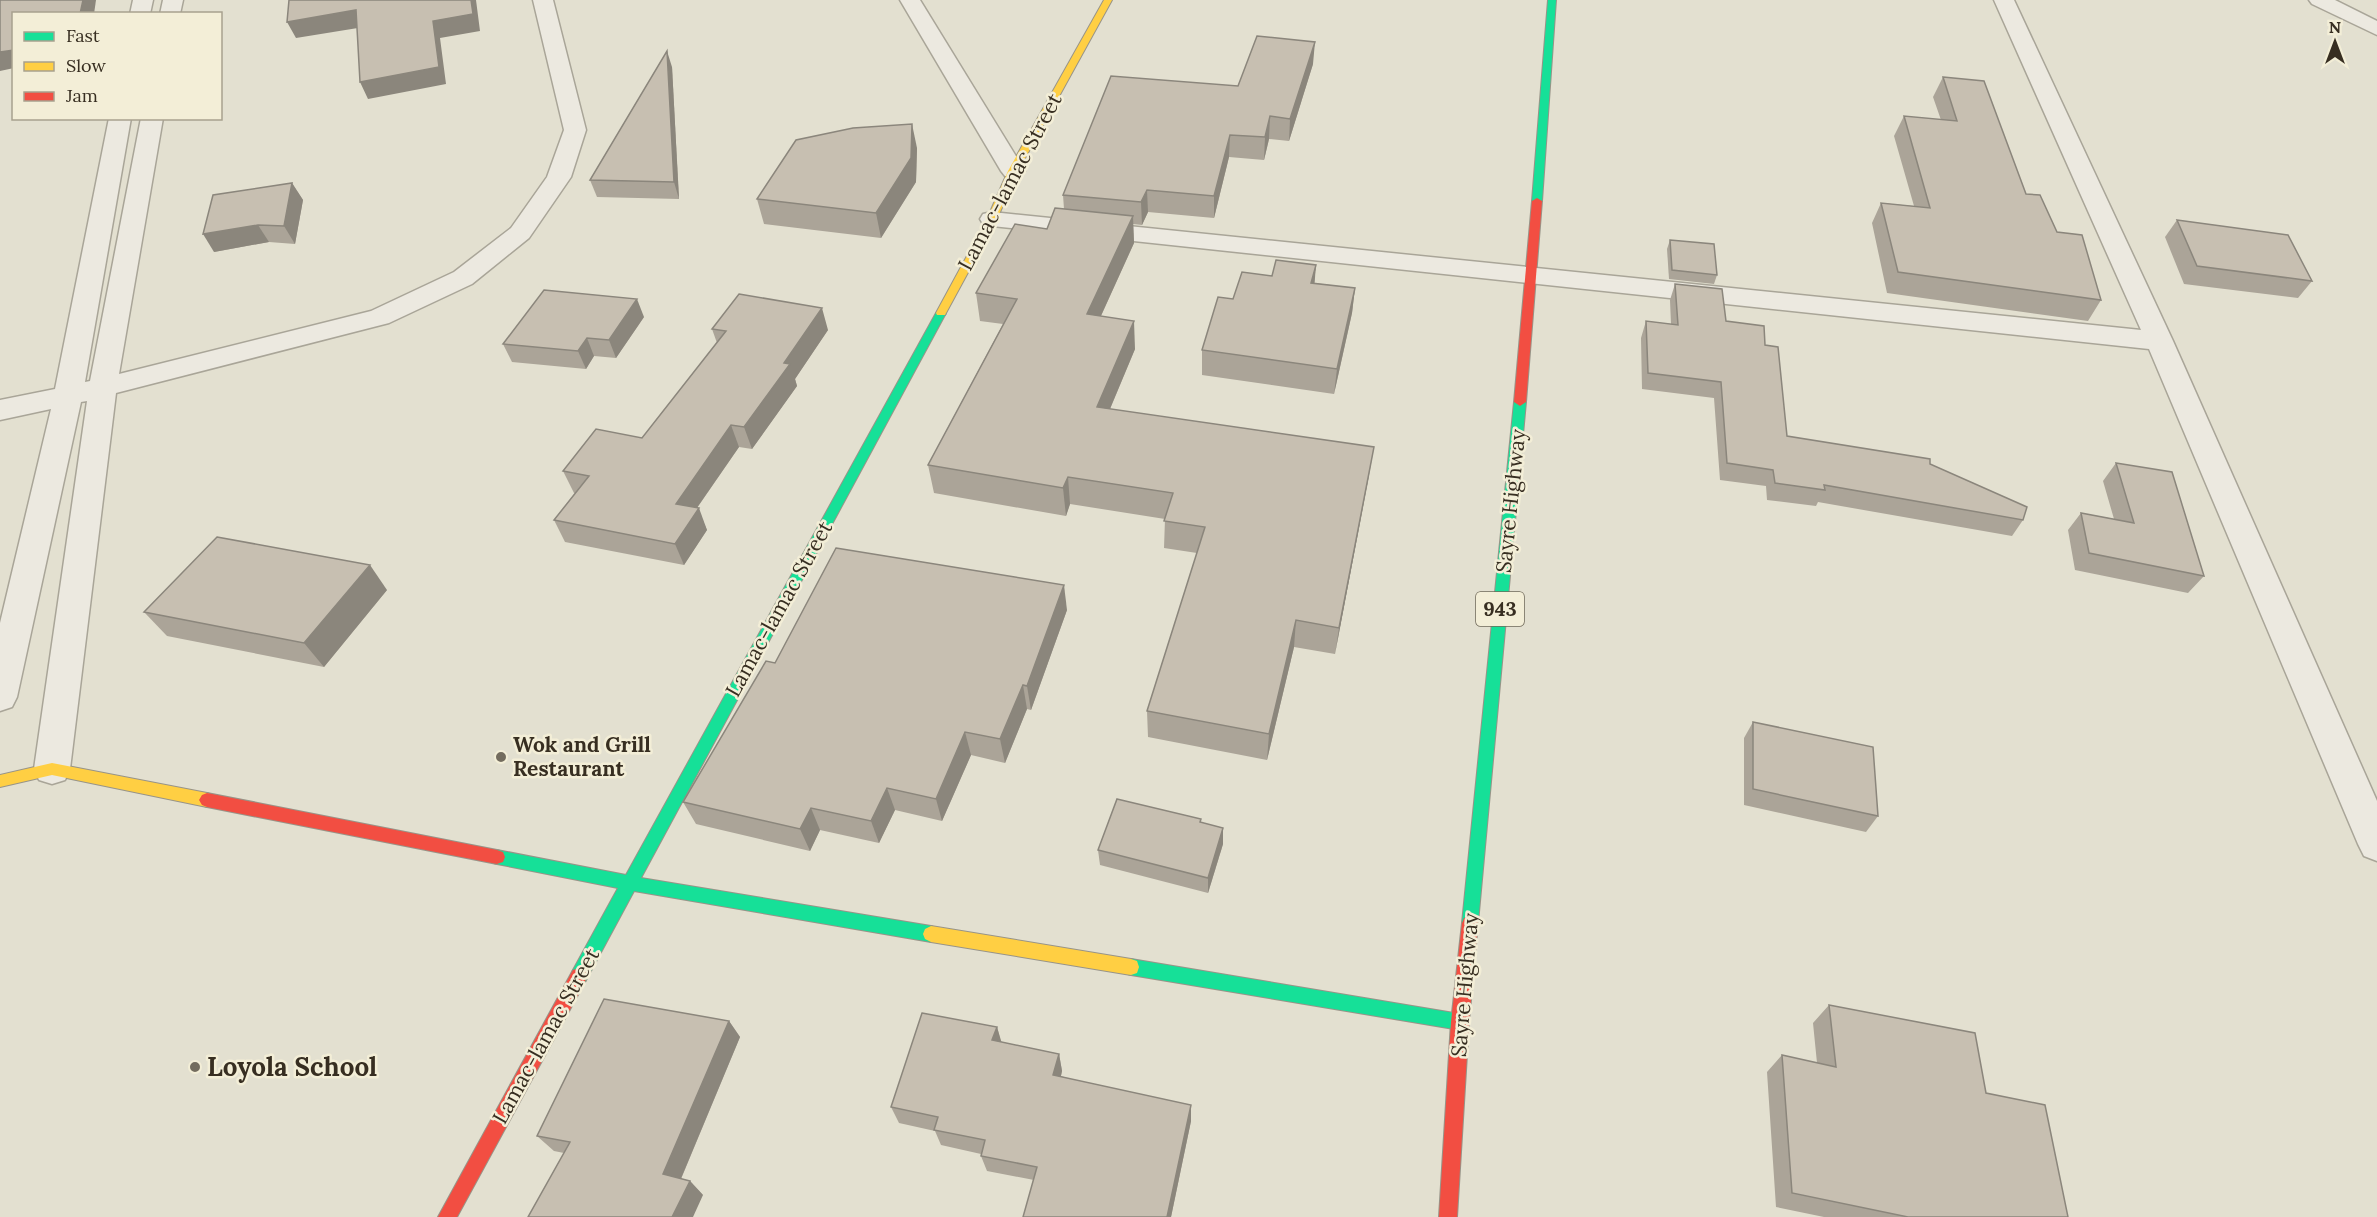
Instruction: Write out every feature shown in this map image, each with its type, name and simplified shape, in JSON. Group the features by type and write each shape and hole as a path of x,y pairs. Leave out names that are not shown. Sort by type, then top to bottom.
{"main road":[{"name":"Lamac-lamac Street","path":"447,1217 992,219 1013,171 1108,0"},
{"name":"Sayre Highway","path":"1448,1217 1461,1022 1532,276 1552,0"},
{"path":"0,782 52,768 629,882 1461,1022"}],"street":[{"path":"0,410 68,396 380,317 463,278 520,233 559,177 575,130 543,0"},
{"path":"910,0 1013,171"},
{"path":"2004,0 2369,796 2377,844"},
{"path":"2319,0 2377,29"},
{"path":"0,697 68,396 120,120"},
{"path":"52,768 103,387 152,120"},
{"path":"992,219 2159,341"}],"building":[{"path":"0,0 83,0 80,12 12,12 12,50 0,52"},
{"path":"289,0 471,0 473,14 433,21 439,67 360,82 356,10 287,22"},
{"path":"1257,36 1315,42 1290,119 1270,116 1265,137 1230,135 1214,196 1147,190 1141,202 1063,195 1111,76 1238,86"},
{"path":"667,51 674,182 590,180"},
{"path":"1943,77 1984,81 2026,194 2040,195 2057,232 2082,235 2101,300 1898,272 1881,203 1930,208 1904,116 1957,121"},
{"path":"912,124 911,158 876,213 757,199 796,140 853,128"},
{"path":"292,183 284,226 258,225 203,234 213,195"},
{"path":"1055,208 1133,216 1087,314 1134,321 1097,407 1374,447 1339,628 1296,620 1269,734 1147,711 1205,527 1164,521 1173,493 1068,477 1063,488 928,465 1017,299 976,293 1015,224 1047,229"},
{"path":"2177,220 2288,235 2312,281 2197,266"},
{"path":"1670,240 1714,244 1717,275 1672,270"},
{"path":"1276,260 1316,265 1311,283 1355,288 1337,369 1202,350 1218,297 1233,299 1242,272 1272,276"},
{"path":"1675,284 1722,289 1726,321 1764,326 1765,345 1778,347 1787,436 1930,459 1930,464 2027,507 2023,520 1824,485 1825,490 1775,483 1773,470 1727,463 1721,382 1648,373 1646,321 1678,325"},
{"path":"544,290 637,299 609,340 587,338 578,351 503,344"},
{"path":"739,294 822,308 784,363 790,364 744,427 731,425 676,504 699,508 675,544 554,520 589,476 563,471 596,429 642,438 726,331 712,329"},
{"path":"2116,463 2172,472 2204,576 2089,553 2081,513 2134,523"},
{"path":"217,537 370,565 304,643 144,612"},
{"path":"836,548 1064,585 1027,686 1023,685 1000,739 965,732 936,799 887,788 871,821 811,808 800,829 683,802 766,661 775,663"},
{"path":"1753,722 1873,747 1878,816 1753,789"},
{"path":"1117,799 1201,819 1200,822 1223,828 1208,878 1098,850"},
{"path":"604,999 729,1021 663,1174 690,1181 672,1217 528,1217 570,1142 537,1136"},
{"path":"1829,1005 1975,1033 1986,1093 2045,1105 2068,1217 1908,1217 1792,1193 1782,1055 1836,1067"},
{"path":"922,1013 997,1027 992,1040 1059,1054 1053,1075 1191,1105 1167,1217 1023,1217 1037,1167 981,1156 985,1140 934,1130 938,1117 891,1107"}],"traffic: fast":[{"path":"1537,201 1552,0"},
{"path":"579,976 941,313"},
{"path":"1470,923 1520,402"},
{"path":"497,857 629,883 931,934"},
{"path":"1131,967 1460,1022"}],"traffic: slow":[{"path":"941,313 992,219 1013,171 1108,0"},
{"path":"0,781 52,769 207,800"},
{"path":"931,934 1131,967"}],"traffic: jam":[{"path":"1520,402 1537,201"},
{"path":"207,800 497,857"},
{"path":"1448,1217 1460,1022 1470,923"},
{"path":"447,1217 579,976"}],"place":[{"name":"Wok and Grill Restaurant","path":"501,757"},
{"name":"Loyola School","path":"195,1067"}]}
